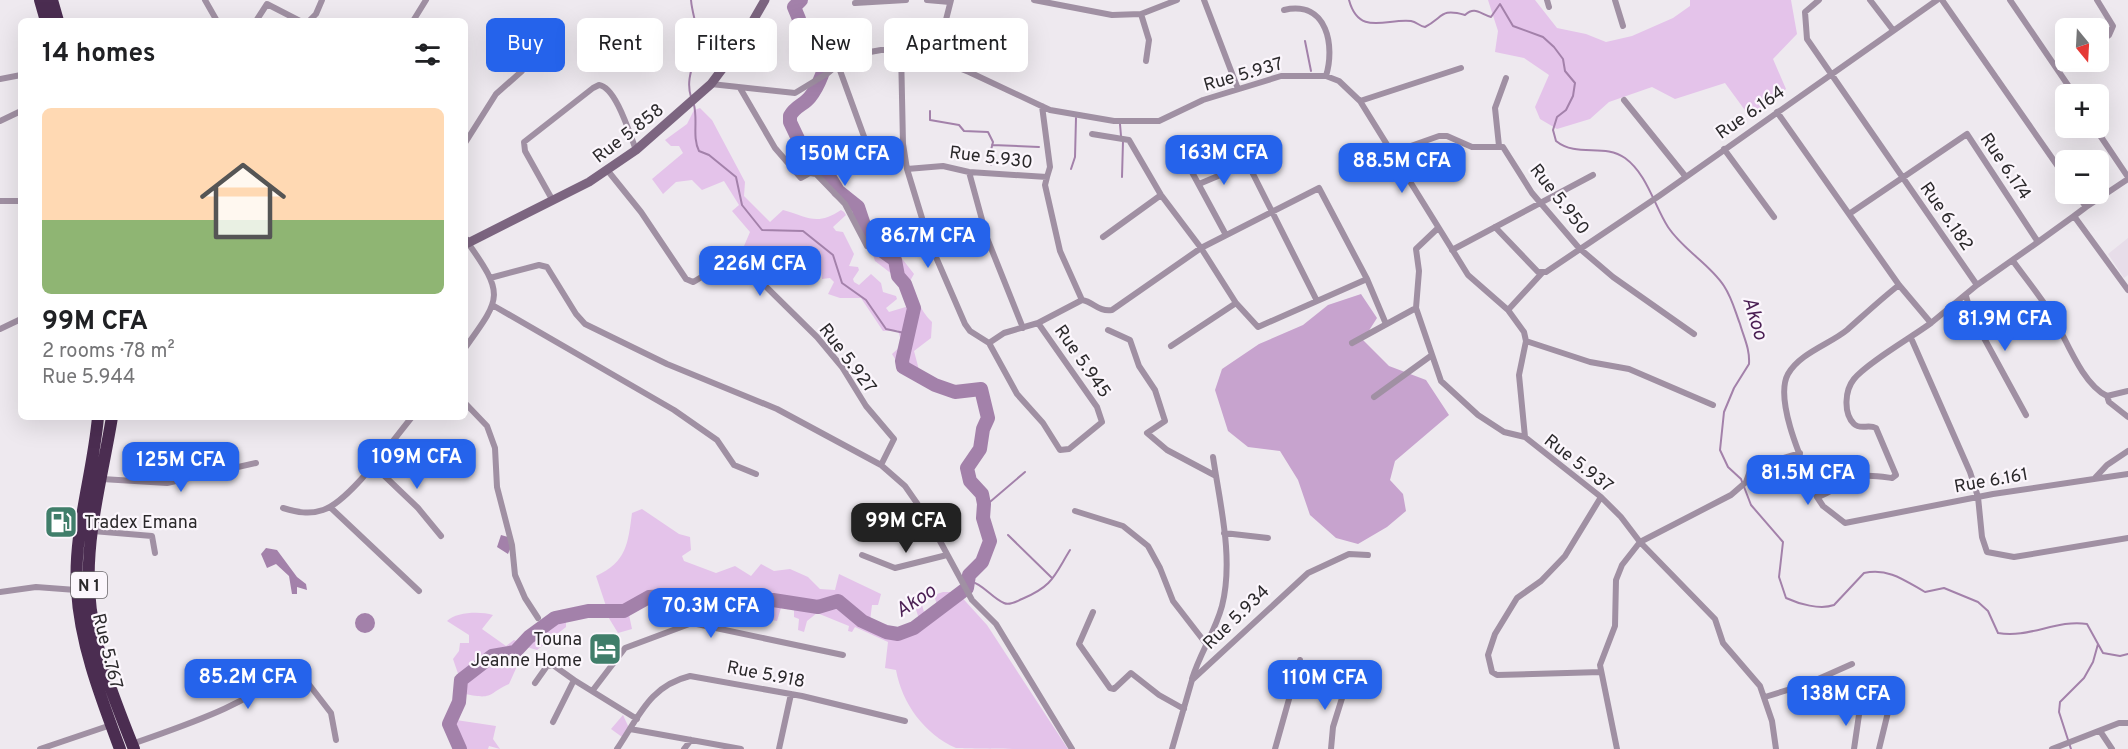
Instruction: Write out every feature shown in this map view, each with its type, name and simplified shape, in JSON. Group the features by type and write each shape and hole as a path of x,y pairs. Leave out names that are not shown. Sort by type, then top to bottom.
{"highway":[{"path":"40,0 45,18"},
{"path":"52,0 57,18"},
{"name":"Rue 5.767","path":"98,420 81,529 83,590 89,655 111,725 128,747"},
{"name":"N 1","path":"112,420 83,590 128,747"}],"street":[{"path":"205,0 215,18"},
{"path":"312,18 322,0"},
{"path":"415,18 426,0"},
{"name":"Rue 5.858","path":"468,240 553,201 608,171 636,150 711,84 735,52 765,0"},
{"path":"855,3 906,0"},
{"path":"927,0 951,1 947,18"},
{"path":"1034,0 1101,14 1141,14 1177,0"},
{"path":"1204,0 1238,88"},
{"path":"1615,0 1623,26"},
{"name":"Rue 6.182","path":"1819,0 1805,12 1805,31 1814,51 1977,285"},
{"path":"1870,0 1893,30"},
{"name":"Rue 6.164","path":"1508,310 1542,273 1659,196 1937,0"},
{"path":"1942,0 2055,162"},
{"path":"2010,0 2055,65"},
{"path":"2097,0 2108,18"},
{"path":"258,18 266,2 295,18"},
{"path":"1284,10 1294,2 1313,5 1330,57 1326,76 1340,81 1360,101 1437,229 1475,283 1508,310 1524,332 1526,341 1590,362 1629,369 1713,405"},
{"path":"1141,14 1149,40 1146,61"},
{"path":"2109,20 2113,26 2109,35"},
{"path":"1360,101 1461,68"},
{"path":"468,138 496,94 521,72"},
{"name":"Rue 5.937","path":"711,84 795,93 828,72"},
{"path":"841,72 866,142 868,169"},
{"path":"901,72 903,144 907,169 929,241 965,324 970,331 989,343 1004,333 1038,323"},
{"name":"Rue 5.937","path":"968,72 1042,106 1114,122 1150,122 1238,88 1281,76 1326,76"},
{"path":"0,79 18,76"},
{"path":"1391,153 1439,136 1447,136 1472,147 1499,146 1495,108 1506,78"},
{"path":"553,201 525,151 524,142 593,88 599,85 608,89 625,120 636,150"},
{"path":"740,88 775,148 801,178 810,172 816,174 845,204 867,246"},
{"path":"1624,100 1686,177"},
{"name":"Rue 5.930","path":"907,169 943,166 969,172 1047,177 1050,167 1042,106"},
{"path":"0,121 18,112"},
{"path":"1777,112 1899,285 1931,323"},
{"path":"1092,134 1129,140 1161,195 1201,248 1236,303 1258,327 1316,299 1367,279"},
{"name":"Rue 6.174","path":"1849,214 1967,134 2038,242"},
{"path":"1899,285 1845,331 1809,355 1788,374 1788,419 1817,496 1827,494 1851,478 1869,475 1893,478 1896,475 1876,428 1859,427 1852,422 1848,414 1848,392 1856,376 1931,323 1977,285 2128,178 2102,138"},
{"name":"Rue 5.950","path":"1499,146 1507,151 1540,203 1579,248 1613,277 1694,333"},
{"path":"1724,149 1774,217"},
{"path":"1187,162 1226,236"},
{"path":"1199,184 1247,165 1316,299"},
{"name":"Rue 5.927","path":"608,171 640,212 686,279 693,282 727,261 738,259 817,338 842,368 866,406 894,440 881,465"},
{"path":"969,172 987,238 1023,328"},
{"path":"1452,250 1593,175"},
{"name":"Rue 5.945","path":"989,343 1017,394 1043,423 1060,450 1069,449 1102,422 1101,415 1071,367 1038,323 1082,300 1060,251 1045,185 1047,177"},
{"path":"1082,300 1088,301 1099,310 1112,310 1201,248 1319,188 1367,279 1386,324"},
{"path":"1103,237 1161,195"},
{"path":"0,201 18,201"},
{"path":"2074,216 2128,290"},
{"path":"1495,227 1542,273"},
{"path":"1437,229 1416,249 1419,271 1416,308 1441,381 1458,399 1504,432 1525,437"},
{"path":"468,244 490,278 494,289 494,306 468,344"},
{"path":"2013,261 2051,315 2062,340 2100,393 2107,396 2128,391"},
{"path":"490,278 538,265 547,267 576,314 585,324 667,364 777,409 881,465 905,486 928,519 972,600 996,624 1072,749"},
{"path":"1966,296 1972,316 2026,415"},
{"path":"1171,346 1236,303"},
{"path":"494,306 674,410 717,440 734,465 756,474"},
{"path":"1352,343 1416,308"},
{"path":"0,329 18,320"},
{"path":"1108,330 1130,340 1139,366 1155,390 1165,422 1147,433 1167,450 1216,476"},
{"path":"1911,338 1978,497 1982,537 1985,548 1990,554 2014,557 2128,538"},
{"name":"Rue 5.937","path":"1526,341 1519,375 1525,437 1601,497 1621,517 1640,542 1715,619 1723,643 1760,686 1765,697"},
{"path":"1374,397 1432,355"},
{"path":"2107,396 2109,402 2128,417"},
{"path":"468,406 487,426 492,440 497,487 512,545 515,575 525,598 538,618"},
{"path":"283,508 300,513 330,507 347,494 409,420"},
{"path":"2094,479 2107,465 2128,451"},
{"path":"1617,749 1600,672 1603,654 1615,626 1616,580 1622,565 1640,542 1731,495 1746,482 1751,468 1800,453"},
{"path":"1172,749 1192,680 1215,628 1225,592 1224,533 1214,457"},
{"path":"102,479 167,483 256,463"},
{"path":"372,464 418,508 441,536"},
{"name":"Rue 6.161","path":"1817,496 1823,506 1845,523 1850,523 1978,497 2128,474"},
{"path":"1600,672 1497,675 1489,667 1488,655 1495,634 1517,598 1541,581 1565,556 1601,497"},
{"path":"330,507 419,591"},
{"path":"1075,511 1123,526 1148,546 1160,568 1173,601 1206,645"},
{"path":"868,534 880,525 928,519"},
{"path":"93,531 152,536 155,553"},
{"path":"1224,533 1268,538"},
{"name":"Rue 5.934","path":"1192,680 1308,573 1349,554 1368,555"},
{"path":"862,555 895,568 947,555"},
{"path":"0,592 36,587 83,590"},
{"path":"1093,612 1079,644 1110,688 1114,689 1131,673 1160,695 1184,709"},
{"path":"593,690 625,648 692,623 843,655"},
{"path":"1275,749 1300,660"},
{"path":"1776,749 1765,697 1807,684 1852,664"},
{"path":"128,747 256,693 294,665 331,713 336,740"},
{"path":"535,683 547,666 553,665 637,719"},
{"name":"Rue 5.918","path":"616,749 662,687 690,676 791,694 905,721"},
{"path":"1330,749 1348,679"},
{"path":"553,722 574,680"},
{"path":"779,749 791,694"},
{"path":"1879,749 1890,704"},
{"path":"1854,749 1860,708"},
{"path":"2052,749 2119,723 2128,723"},
{"path":"40,749 111,725"},
{"path":"630,729 741,749"},
{"path":"2100,731 2112,749"},
{"path":"684,749 691,740"}],"shaded area":[{"path":"1488,0 1535,0 1557,28 1586,34 1606,42 1632,36 1673,18 1690,6 1690,0 1791,0 1797,34 1773,59 1786,89 1750,117 1725,83 1675,99 1652,87 1609,102 1590,119 1557,129 1540,119 1535,107 1549,75 1524,58 1495,52 1498,31"},
{"path":"700,108 712,120 745,182 744,196 770,222 783,210 818,219 841,210 846,215 833,227 836,231 843,232 854,254 849,266 858,267 859,270 853,279 854,282 859,285 871,274 881,283 883,292 896,296 897,299 886,308 889,312 909,306 901,281 875,261 862,231 857,211 828,186 801,159 801,156 805,155 828,172 855,200 880,243 900,256 914,274 910,281 921,307 932,322 931,338 914,351 919,370 905,375 892,354 902,345 898,330 883,331 861,298 840,298 828,294 834,282 830,278 822,279 820,263 811,271 805,255 802,253 794,258 784,252 775,252 763,264 753,260 744,246 750,232 732,211 739,205 724,181 702,190 692,180 676,182 663,194 652,179 683,153 679,146 671,146 665,140 687,124 694,110"},
{"path":"2128,238 2128,275 2124,278 2108,254"},
{"path":"1361,294 1377,318 1363,340 1389,366 1426,380 1449,415 1395,461 1390,480 1403,494 1406,511 1387,527 1358,544 1336,538 1310,515 1298,480 1280,451 1248,447 1228,431 1215,390 1222,369 1259,344 1303,325 1328,305"},
{"path":"642,509 679,534 690,537 691,550 682,556 684,561 716,573 735,566 751,576 761,564 774,571 790,569 808,577 820,589 835,590 839,574 881,594 878,605 872,605 870,621 888,625 890,631 905,629 919,619 914,603 921,601 924,612 937,605 934,595 943,592 957,592 987,625 1068,749 956,748 944,742 916,716 903,694 896,670 885,668 888,642 855,627 852,632 848,631 849,626 817,613 807,621 804,632 798,630 799,619 794,617 794,609 781,608 777,621 761,618 758,611 752,617 733,609 711,609 677,600 673,604 665,598 654,603 651,599 628,610 632,629 618,633 607,615 584,614 566,619 566,627 537,650 523,646 513,658 518,664 509,684 486,696 465,694 453,659 459,651 460,643 469,643 469,635 447,621 468,613 493,615 482,629 506,646 514,640 521,643 549,619 596,607 598,611 607,609 596,576 606,571 620,558 627,542 632,513"},
{"path":"501,535 508,537 511,547 508,554 497,547"},
{"path":"266,548 277,550 297,577 306,584 307,590 297,587 297,594 292,594 289,576 276,564 267,568 261,554"},
{"path":"365,613 372,616 375,623 372,630 365,633 358,630 355,623 358,616"},
{"path":"623,715 629,728 622,737 611,729"},
{"path":"456,720 496,726 493,739 500,749 489,746 488,749 463,749 455,728"}],"waterway":[{"name":"Akoo","path":"691,0 698,37 689,81 691,97"},
{"name":"Akoo","path":"460,749 449,724 459,702 461,680 492,656 515,652 529,637 555,618 588,611 624,611 649,597 677,595 720,606 752,605 773,600 818,607 838,601 862,621 886,632 898,634 914,628 967,588 969,575 982,562 990,541 983,518 982,494 970,481 967,468 980,449 983,429 988,418 981,389 955,392 935,385 903,367 902,361 914,308 905,284 898,276 895,260 871,243 871,234 865,228 858,207 838,191 819,160 800,143 790,122 792,113 808,100 816,87 824,70 828,53 816,40 805,39 797,31 799,19 794,7 801,0"},
{"name":"Akoo","path":"1349,0 1354,11 1367,22 1411,21 1425,27 1446,13 1465,15 1475,11 1491,17 1500,4 1513,26 1543,37 1563,59 1565,71 1575,83 1573,96 1566,110 1557,117 1553,130 1556,141 1573,149 1608,151 1625,158 1633,165 1645,181 1668,227 1681,243 1718,278 1731,300 1749,353 1749,364 1734,388 1724,412 1720,450 1728,467 1741,479 1751,505 1783,542 1779,577 1786,598 1810,606 1834,605 1864,573 1881,572 1903,579 1925,592 1944,588 1978,602 1988,611 1998,633 2020,633 2065,624 2087,624 2103,653 2120,656 2128,654"},
{"path":"1305,41 1311,71"},
{"path":"694,105 699,151 709,155 736,177 742,205 762,230 803,231 833,255 842,283 866,300 886,329 909,334"},
{"path":"930,111 930,120 959,125 964,131 988,132 993,142 990,154 991,165"},
{"path":"1071,169 1075,157 1076,118"},
{"path":"1120,124 1121,136"},
{"path":"1122,177 1123,141"},
{"path":"992,145 1039,147"},
{"path":"984,507 1025,472"},
{"path":"1008,535 1052,578"},
{"path":"970,581 1004,603 1013,603 1047,585 1070,550"},
{"path":"2071,749 2059,712 2060,702 2084,678 2093,662 2098,644"}],"place":[{"name":"Tradex Emana","path":"61,522"},
{"name":"Touna Jeanne Home","path":"605,649"}]}
